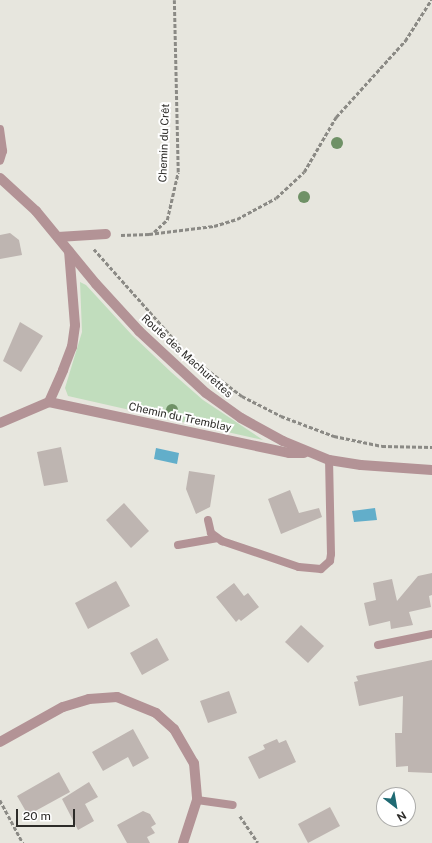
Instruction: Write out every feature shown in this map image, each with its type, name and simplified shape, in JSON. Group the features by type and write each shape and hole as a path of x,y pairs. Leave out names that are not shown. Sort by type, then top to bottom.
{"street":[{"name":"Route des Machurettes","path":"0,178 31,206 139,331 206,392 241,418 306,453 329,460 382,467 432,470"},
{"path":"58,237 106,234"},
{"path":"0,423 49,402 72,347 74,331 69,251"},
{"name":"Chemin du Tremblay","path":"49,402 288,453 306,453"},
{"path":"0,742 76,702 104,697 130,701 166,720 181,738 194,763 197,800 183,843"}],"lane":[{"path":"0,129 4,151 0,162"},
{"path":"208,520 211,533 216,538 299,567 316,569 327,564 330,554 329,460"},
{"path":"178,545 216,538"},
{"path":"378,645 432,634"},
{"path":"197,800 233,805"}],"path":[{"name":"Chemin du Crêt","path":"150,234 161,228 167,220 178,172 174,0"},
{"path":"106,234 150,234 214,226 237,219 276,198 304,172 336,117 405,41 431,0"},
{"path":"82,235 183,350"},
{"path":"194,360 242,396 280,416 334,436 382,446 432,447"},
{"path":"0,800 23,843"},
{"path":"233,805 258,843"}],"green space":[{"path":"80,282 86,285 132,335 203,400 263,440 68,396 65,388 82,332"}],"water":[{"path":"156,448 179,453 177,464 154,459"},
{"path":"375,508 377,520 354,522 352,511"}],"building":[{"path":"10,233 19,240 22,255 0,259 0,235"},
{"path":"20,322 43,336 21,372 3,361"},
{"path":"61,447 68,482 44,486 37,452"},
{"path":"189,471 215,475 210,507 196,514 186,489"},
{"path":"290,490 299,513 319,508 322,517 281,534 268,499"},
{"path":"124,503 149,531 131,548 106,520"},
{"path":"432,573 432,595 429,596 431,607 409,612 413,625 391,629 390,621 369,626 364,603 376,600 373,583 392,579 397,601 418,576"},
{"path":"116,581 130,606 88,629 75,603"},
{"path":"234,583 244,596 248,593 259,607 241,621 239,619 236,622 216,597"},
{"path":"301,625 324,646 308,663 285,642"},
{"path":"157,638 169,660 142,675 130,653"},
{"path":"432,660 432,773 408,772 408,766 396,767 395,733 402,733 403,696 359,706 354,682 358,681 356,676"},
{"path":"229,691 237,713 208,723 200,701"},
{"path":"133,729 149,758 133,767 128,757 103,771 92,752"},
{"path":"277,739 279,743 286,740 296,762 259,779 248,757 265,749 263,745"},
{"path":"59,772 70,792 28,815 17,796"},
{"path":"89,782 98,797 85,804 94,821 78,830 62,799"},
{"path":"330,807 340,826 308,843 298,824"},
{"path":"143,811 150,814 156,824 151,827 155,833 147,837 150,843 127,843 117,825"}]}
